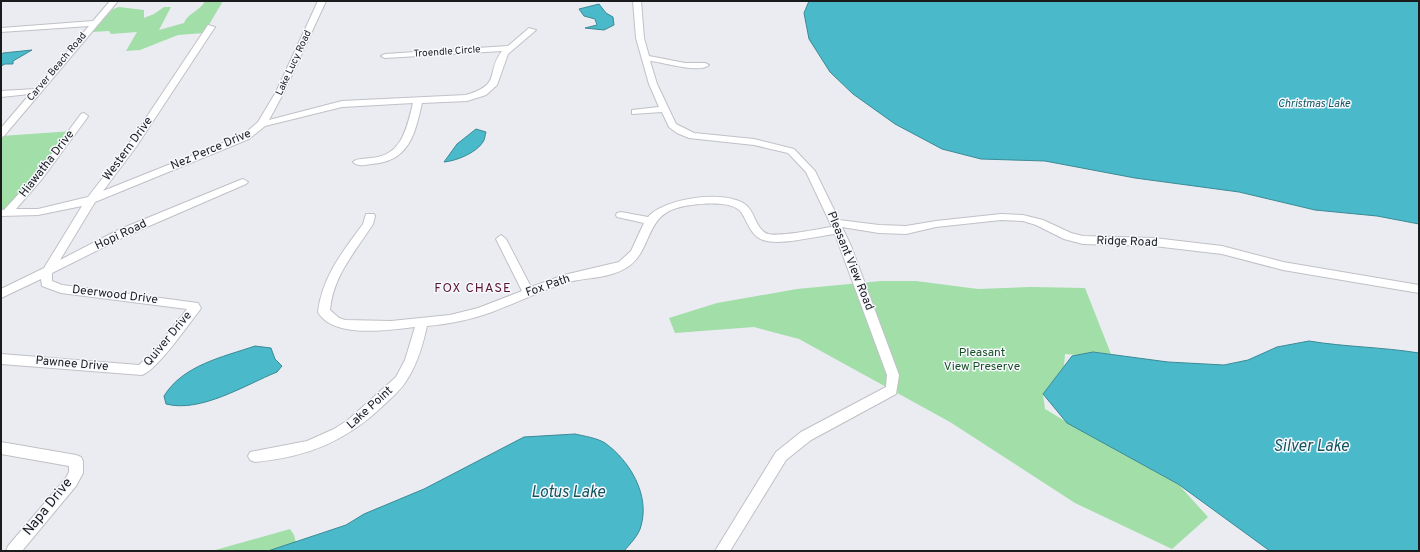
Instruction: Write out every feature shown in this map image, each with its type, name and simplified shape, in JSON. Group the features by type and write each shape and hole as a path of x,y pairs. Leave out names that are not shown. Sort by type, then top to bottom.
{"street":[{"name":"Carver Beach Road","path":"1,134 114,1"},
{"name":"Lake Lucy Road","path":"262,124 280,92 322,1"},
{"name":"Pleasant View Road","path":"637,1 640,38 653,84 672,124 680,131 692,136 754,142 791,151 810,171 837,226 875,323 893,375 892,390 806,436 781,456 722,551"},
{"path":"1,30 95,23"},
{"name":"Western Drive","path":"47,272 91,200 131,147 211,27"},
{"name":"Nez Perce Drive","path":"5,212 38,212 58,209 91,200 246,137 262,124 342,104 467,98 482,93 493,85 504,53 532,30"},
{"name":"Troendle Circle","path":"385,56 509,48"},
{"path":"646,58 659,59 685,65 706,65"},
{"path":"1,94 37,91"},
{"path":"358,162 379,160 404,148 418,101"},
{"path":"635,112 664,109"},
{"name":"Hiawatha Drive","path":"5,212 39,177 84,116"},
{"name":"Hopi Road","path":"1,294 122,233 243,182"},
{"name":"Fox Path","path":"370,216 368,224 331,279 324,299 324,312 336,322 358,327 451,319 490,308 528,292 564,280 624,265 634,256 646,226 656,214 671,206 727,201 736,203 742,208 756,230 766,237 777,238 837,226"},
{"path":"621,215 650,221"},
{"name":"Ridge Road","path":"837,226 906,230 936,224 1001,217 1023,218 1039,222 1068,236 1082,240 1154,242 1222,250 1283,266 1419,289"},
{"path":"501,239 528,292"},
{"name":"Deerwood Drive","path":"47,272 46,283 61,289 144,298 194,306 195,308"},
{"name":"Quiver Drive","path":"142,370 157,355 195,308"},
{"name":"Lake Point","path":"255,456 272,455 325,441 350,427 400,381 409,365 419,339 422,321"},
{"name":"Pawnee Drive","path":"1,359 142,370"},
{"name":"Napa Drive","path":"1,448 76,461 76,473 71,482 13,551"}],"green space":[{"path":"205,1 223,1 204,33 178,35 140,50 126,51 137,32 111,34 109,31 92,32 113,9 119,7 144,10 144,18 154,14 164,7 171,7 159,30 184,23 188,17"},
{"path":"73,131 8,212 1,213 1,136"},
{"name":"Pleasant View Preserve","path":"881,281 916,281 978,289 1031,287 1085,288 1111,354 1093,352 1077,355 1065,354 1064,366 1043,394 1045,409 1178,484 1208,517 1172,549 1075,503 950,422 799,339 754,327 675,333 669,318 717,303 797,289"},
{"path":"290,529 294,535 298,551 212,551"}],"water":[{"name":"Christmas Lake","path":"809,1 1419,1 1419,224 1377,216 1315,210 1239,192 1135,178 1045,161 981,159 942,149 895,124 853,94 830,72 809,39 804,13"},
{"path":"599,4 606,13 613,17 614,25 604,30 585,28 597,25 595,19 584,16 579,9"},
{"path":"32,50 13,61 13,64 5,64 1,66 1,55 3,53"},
{"path":"476,129 486,132 484,141 480,146 465,156 444,162 457,144"},
{"name":"Silver Lake","path":"1309,341 1419,353 1419,551 1270,551 1178,484 1067,423 1043,394 1072,356 1093,352 1168,362 1224,365 1248,360 1277,347"},
{"path":"255,346 271,348 275,359 282,366 277,372 223,396 208,401 194,405 180,406 166,404 164,396 172,385 193,369 217,358"},
{"name":"Lotus Lake","path":"575,434 594,438 605,443 622,459 636,480 643,502 641,526 634,539 624,551 268,551 346,525 364,514 424,489 524,437"}],"district":[{"name":"FOX CHASE","path":"473,289"}]}
